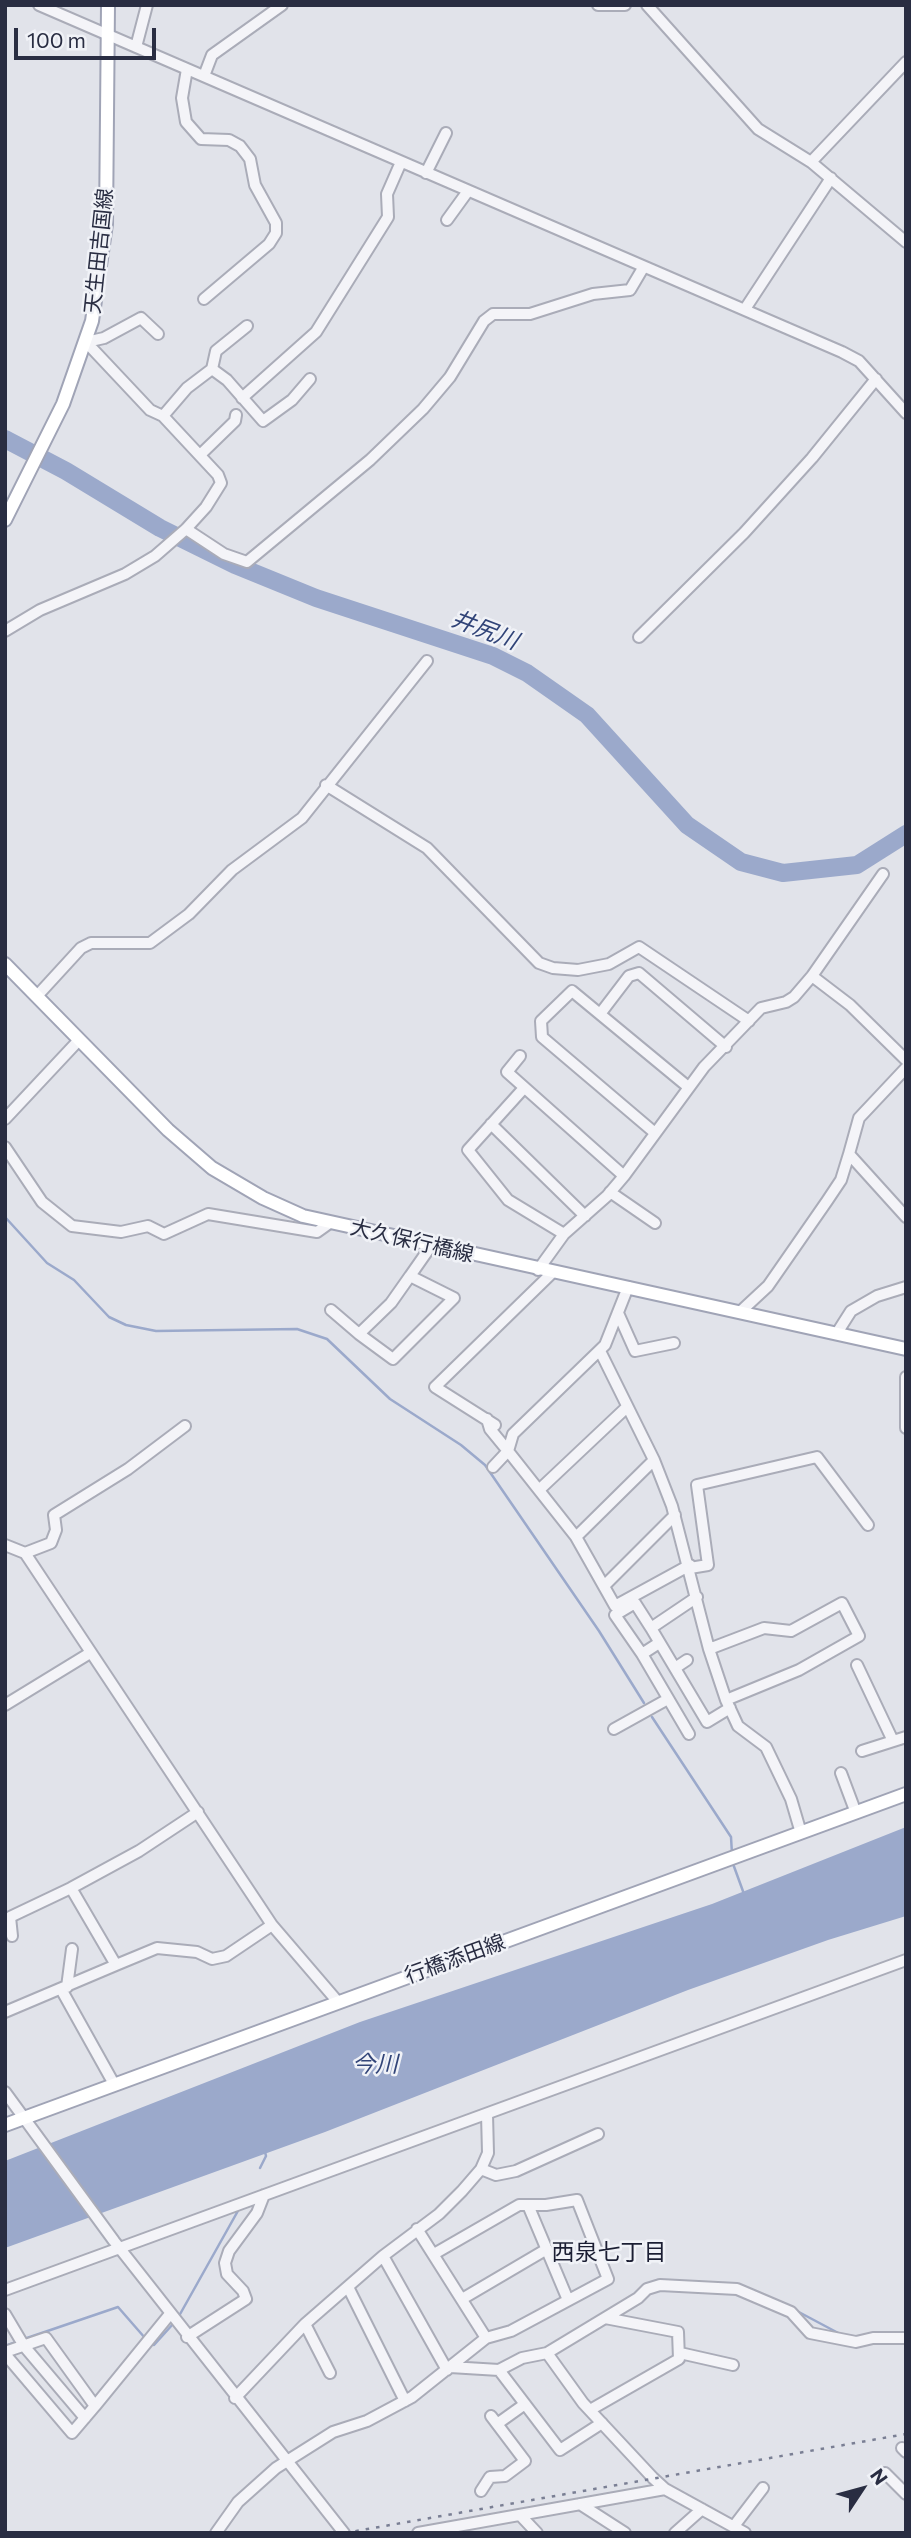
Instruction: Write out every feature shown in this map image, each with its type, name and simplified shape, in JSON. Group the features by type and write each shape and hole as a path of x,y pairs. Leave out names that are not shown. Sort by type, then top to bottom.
{"main road":[{"name":"天生田吉国線","path":"5,520 63,404 86,342 102,264 106,224 108,5"},
{"name":"大久保行橋線","path":"5,964 168,1130 212,1168 262,1198 303,1216 538,1270 628,1287 906,1349"},
{"name":"行橋添田線","path":"5,2125 26,2121 114,2084 906,1794"}],"street":[{"path":"39,5 842,352 859,361 906,414"},
{"path":"136,47 147,5"},
{"path":"204,76 212,55 282,5"},
{"path":"598,5 625,5"},
{"path":"647,5 758,130 811,162 906,242"},
{"path":"811,162 906,62"},
{"path":"187,69 182,98 186,122 201,139 229,140 240,146 250,159 255,185 276,223 276,233 269,244 204,299"},
{"path":"426,173 446,133"},
{"path":"242,398 316,331 388,218 387,194 401,162"},
{"path":"745,309 831,178"},
{"path":"447,220 468,191"},
{"path":"185,530 224,554 247,562 370,460 423,409 450,377 484,321 493,314 530,314 593,294 630,290 643,268"},
{"path":"86,342 104,338 141,318 158,334"},
{"path":"163,416 187,388 212,369 216,351 247,326"},
{"path":"5,631 40,610 125,574 155,556 206,507 221,483 218,475 163,416 150,410 86,342"},
{"path":"212,369 263,421 292,400 310,379"},
{"path":"639,637 744,533 812,458 876,379"},
{"path":"200,455 235,421 236,415"},
{"path":"37,996 81,948 91,943 149,943 189,915 232,870 302,818 427,661"},
{"path":"326,785 427,848 540,963 553,968 578,970 609,964 639,947 750,1021"},
{"path":"538,1270 564,1234 624,1176 687,1086 761,1008 794,998 883,873"},
{"path":"600,1014 629,976 639,973 726,1047"},
{"path":"812,976 850,1005 906,1060"},
{"path":"655,1133 542,1037 541,1021 572,991 687,1086"},
{"path":"5,1119 79,1040"},
{"path":"520,1056 507,1072 624,1176"},
{"path":"740,1312 768,1286 841,1180 859,1118 906,1068"},
{"path":"524,1088 468,1150 508,1200 564,1234"},
{"path":"491,1124 585,1216"},
{"path":"5,1147 42,1202 72,1226 121,1231 148,1226 164,1234 208,1214 317,1232 331,1222"},
{"path":"849,1154 906,1217"},
{"path":"610,1192 655,1223"},
{"path":"359,1334 391,1303 431,1246"},
{"path":"552,1273 435,1387 491,1422 490,1429 576,1537 615,1606 690,1567 708,1565 697,1485 817,1457 868,1525"},
{"path":"331,1310 393,1359 454,1298 410,1276"},
{"path":"493,1467 508,1451 513,1434 600,1352 628,1287"},
{"path":"837,1333 851,1311 877,1296 906,1287"},
{"path":"618,1313 635,1351 674,1343"},
{"path":"600,1352 654,1461 675,1515 709,1649 728,1704 738,1726 766,1747 791,1799 801,1833"},
{"path":"906,1377 906,1428"},
{"path":"539,1490 627,1406"},
{"path":"7,1549 25,1553 51,1544 55,1538 54,1515 128,1469 186,1426"},
{"path":"576,1537 654,1461"},
{"path":"604,1586 675,1515"},
{"path":"25,1553 272,1924 338,2002"},
{"path":"651,1628 697,1597"},
{"path":"689,1734 642,1654 615,1615 635,1603 707,1722 728,1704 799,1670 859,1636 842,1603 791,1631 764,1628 709,1649"},
{"path":"642,1654 659,1643"},
{"path":"5,1705 90,1653"},
{"path":"675,1668 687,1660"},
{"path":"857,1665 893,1741"},
{"path":"614,1729 685,1686"},
{"path":"862,1751 906,1737"},
{"path":"841,1773 856,1813"},
{"path":"12,1936 10,1917 139,1851 198,1812"},
{"path":"71,1888 116,1965"},
{"path":"5,2012 157,1948 197,1952 212,1959 226,1956 272,1924"},
{"path":"72,1949 64,1988 114,2084"},
{"path":"5,2290 117,2245 232,2207 906,1960"},
{"path":"5,2092 187,2337 344,2533"},
{"path":"235,2398 304,2324 383,2256 445,2209 481,2169 488,2153 487,2114"},
{"path":"481,2169 496,2175 516,2171 598,2134"},
{"path":"187,2337 246,2299 243,2291 227,2274 225,2263 229,2251 257,2213 262,2196"},
{"path":"216,2533 238,2502 287,2460 333,2432 367,2421 405,2401 486,2338 511,2331 608,2279 578,2200 519,2205 434,2254"},
{"path":"528,2206 568,2300"},
{"path":"417,2229 486,2338"},
{"path":"462,2299 547,2249"},
{"path":"383,2256 449,2369"},
{"path":"449,2369 499,2370 522,2358 547,2353 647,2289 660,2284 737,2289 791,2312 810,2333 856,2342 873,2338 906,2338"},
{"path":"348,2287 405,2401"},
{"path":"5,2314 24,2346 85,2418"},
{"path":"95,2406 46,2338 5,2353 72,2433 85,2418 171,2315"},
{"path":"590,2410 679,2359 680,2353 678,2332 605,2318"},
{"path":"304,2324 330,2373"},
{"path":"547,2353 590,2410 665,2489 745,2533"},
{"path":"680,2353 733,2365"},
{"path":"499,2370 560,2450 602,2423"},
{"path":"481,2491 490,2477 505,2476 525,2461 494,2420 525,2404"},
{"path":"885,2473 906,2494"},
{"path":"734,2526 763,2488"},
{"path":"418,2533 665,2489"},
{"path":"580,2504 625,2533"},
{"path":"676,2533 702,2509"},
{"path":"520,2515 537,2533"}],"water":[{"name":"今川","path":"906,1827 906,1916 828,1940 688,1990 325,2132 5,2248 5,2161 360,2022 712,1904"}],"waterway":[{"name":"井尻川","path":"5,439 66,471 160,528 235,565 316,598 493,656 527,673 587,715 687,825 741,862 783,873 857,865 906,834"},
{"path":"5,1217 47,1263 74,1280 109,1317 126,1325 156,1331 297,1329 327,1339 390,1399 461,1445 485,1465 599,1631 644,1703"},
{"path":"652,1717 731,1837 732,1854"},
{"path":"732,1861 744,1894"},
{"path":"260,2168 266,2156 265,2152"},
{"path":"179,2316 239,2209"},
{"path":"24,2339 118,2307 145,2338"},
{"path":"795,2310 842,2335"},
{"path":"154,2345 173,2324"},
{"path":"5,2346 16,2342"}],"railway":[{"path":"345,2533 906,2434"}],"district":[{"name":"西泉七丁目","path":"609,2252"}]}
